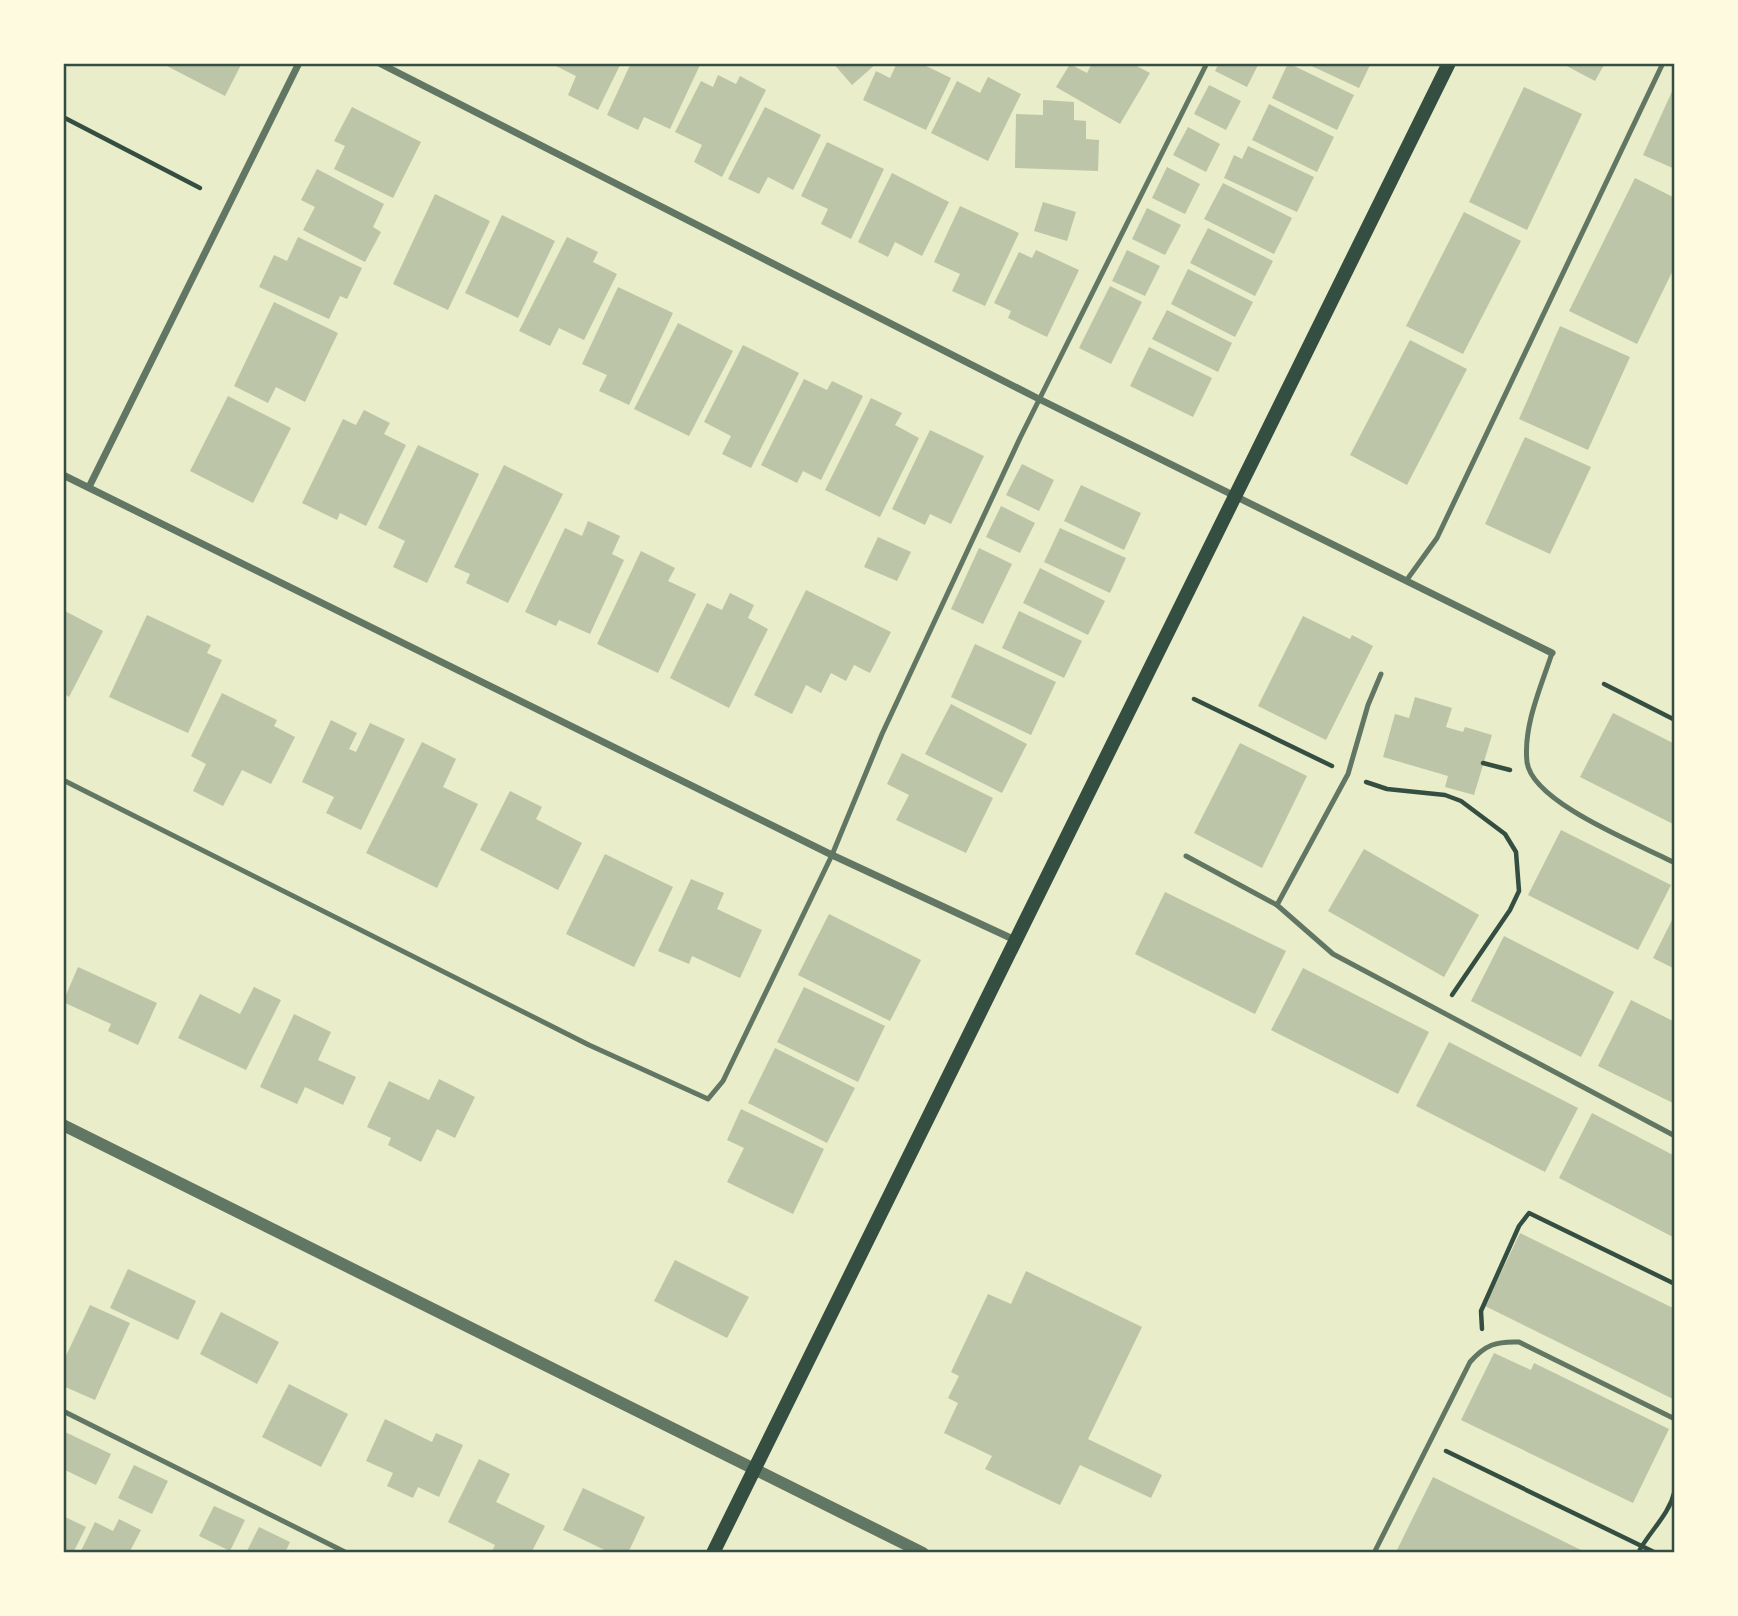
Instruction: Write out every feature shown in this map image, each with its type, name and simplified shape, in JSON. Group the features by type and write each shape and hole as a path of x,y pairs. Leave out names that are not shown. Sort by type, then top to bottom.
{"main road":[{"path":"713,1553 1449,63"}],"street":[{"path":"89,487 299,63"},
{"path":"379,63 1039,399 1552,653"},
{"path":"63,475 832,855 1015,940"},
{"path":"63,1125 923,1553"}],"lane":[{"path":"63,780 589,1045 708,1099 723,1081 832,855 882,734 1039,399 1207,63"},
{"path":"1406,581 1437,538 1663,63"},
{"path":"1552,653 1527,738 1527,765 1534,778 1541,788 1567,807 1675,863"},
{"path":"1277,905 1348,774 1368,705 1381,674"},
{"path":"1186,856 1277,905 1333,954 1675,1136"},
{"path":"1374,1553 1470,1362 1483,1347 1500,1341 1518,1342 1675,1419"},
{"path":"63,1411 347,1553"}],"path":[{"path":"63,117 200,188"},
{"path":"1604,684 1675,720"},
{"path":"1194,699 1308,755"},
{"path":"1348,774 1387,789 1445,795 1461,801 1505,834 1516,852 1519,891 1442,1011"},
{"path":"1483,1347 1481,1311 1520,1226 1529,1213 1675,1283"},
{"path":"1430,1443 1656,1553"},
{"path":"1675,1472 1675,1485"},
{"path":"1638,1553 1650,1529 1665,1517 1675,1490"}],"building":[{"path":"161,63 242,63 225,96"},
{"path":"550,63 621,63 598,110 568,95 576,76"},
{"path":"631,63 700,65 670,129 644,117 638,130 607,115"},
{"path":"833,63 877,63 852,85"},
{"path":"897,63 927,63 926,66 951,78 926,130 863,100 876,71 890,78"},
{"path":"1092,63 1131,63 1150,73 1120,124 1056,87 1070,64 1087,73"},
{"path":"1219,63 1259,63 1247,87 1215,71"},
{"path":"1288,63 1354,95 1337,130 1272,98"},
{"path":"1305,63 1371,63 1359,88"},
{"path":"1561,63 1605,63 1595,81"},
{"path":"718,75 736,84 740,76 766,90 722,177 694,162 702,145 675,132 701,81 713,87"},
{"path":"988,77 1021,94 988,161 931,133 957,81 980,93"},
{"path":"1209,85 1241,101 1226,130 1194,114"},
{"path":"1675,85 1675,169 1643,155"},
{"path":"1524,87 1582,114 1527,230 1469,202"},
{"path":"1043,100 1074,102 1074,120 1086,121 1086,139 1099,140 1098,171 1015,168 1016,114 1043,115"},
{"path":"1269,104 1334,137 1317,172 1252,140"},
{"path":"352,107 421,142 393,198 334,169 345,146 334,141"},
{"path":"765,107 821,135 793,190 768,177 759,194 728,179"},
{"path":"1188,127 1220,144 1206,172 1173,155"},
{"path":"827,142 884,169 851,239 821,224 828,209 801,196"},
{"path":"1248,146 1314,177 1297,212 1224,178 1234,155 1242,159"},
{"path":"1167,167 1200,184 1185,214 1152,198"},
{"path":"317,169 384,204 373,227 381,232 365,262 303,230 315,207 301,200"},
{"path":"892,173 949,202 922,256 895,242 888,257 858,242"},
{"path":"1635,178 1675,198 1675,266 1637,344 1569,311"},
{"path":"1223,183 1292,218 1274,254 1204,219"},
{"path":"435,194 490,221 448,310 393,284"},
{"path":"1043,202 1076,212 1067,241 1034,231"},
{"path":"960,206 1019,233 985,306 952,291 960,274 934,262"},
{"path":"1147,208 1181,225 1165,255 1132,239"},
{"path":"1464,212 1521,241 1463,354 1406,326"},
{"path":"502,215 555,241 518,318 465,293"},
{"path":"1208,228 1273,261 1255,296 1190,263"},
{"path":"298,237 362,268 347,299 340,296 329,319 259,287 274,255 287,261"},
{"path":"567,237 598,252 593,262 617,274 584,340 559,328 550,346 519,331"},
{"path":"1036,250 1079,270 1047,337 1008,318 1011,311 994,303 1019,252 1032,258"},
{"path":"1127,250 1160,266 1145,296 1112,281"},
{"path":"1188,269 1253,302 1235,337 1171,304"},
{"path":"1110,286 1142,302 1111,364 1079,348"},
{"path":"618,287 673,313 629,405 599,391 607,375 582,364"},
{"path":"274,302 338,333 305,402 276,387 268,403 234,386"},
{"path":"1167,310 1232,343 1218,372 1152,339"},
{"path":"678,323 733,351 689,436 634,409"},
{"path":"1560,326 1630,357 1588,450 1519,419"},
{"path":"1410,340 1467,369 1407,485 1350,455"},
{"path":"743,345 799,373 751,468 722,454 731,436 704,422"},
{"path":"1149,347 1212,378 1193,417 1130,386"},
{"path":"804,379 827,390 832,381 863,396 821,480 803,471 797,483 761,465"},
{"path":"228,396 291,428 253,503 190,471"},
{"path":"871,398 902,413 895,425 919,438 880,517 825,490"},
{"path":"364,410 390,423 384,434 406,445 366,526 340,513 337,520 302,503 343,419 356,425"},
{"path":"930,430 984,456 951,524 930,514 925,525 892,509"},
{"path":"1525,437 1591,467 1550,554 1485,524"},
{"path":"418,445 479,474 427,583 393,567 405,541 378,528"},
{"path":"1022,464 1054,480 1039,511 1006,495"},
{"path":"504,465 563,494 508,603 466,583 470,574 454,567"},
{"path":"1081,485 1141,513 1124,550 1064,521"},
{"path":"1001,506 1035,523 1020,553 986,537"},
{"path":"588,521 620,536 612,554 624,560 590,634 559,620 556,626 525,612 565,528 582,536"},
{"path":"1060,528 1126,558 1110,593 1044,562"},
{"path":"878,537 911,552 897,581 864,567"},
{"path":"979,548 1012,564 983,624 951,609"},
{"path":"641,551 675,568 668,581 696,594 658,673 597,644"},
{"path":"1040,568 1105,601 1088,635 1023,603"},
{"path":"806,590 891,632 870,673 854,665 846,681 831,673 821,693 806,685 792,714 754,695"},
{"path":"730,593 754,605 748,618 768,629 729,708 670,678 707,603 722,610"},
{"path":"63,610 103,631 69,697 63,693"},
{"path":"1019,611 1082,641 1064,678 1002,648"},
{"path":"147,615 211,645 207,653 222,660 188,733 109,697"},
{"path":"1303,616 1350,639 1352,635 1373,646 1326,740 1258,706"},
{"path":"975,644 1056,682 1031,735 951,697"},
{"path":"222,693 277,720 274,726 295,737 271,784 242,770 223,806 193,791 206,764 191,756"},
{"path":"1415,697 1452,708 1446,727 1463,732 1465,727 1492,735 1474,795 1445,787 1448,776 1383,757 1395,714 1409,718"},
{"path":"951,704 1027,744 1002,793 925,754"},
{"path":"1613,713 1675,744 1675,825 1580,777"},
{"path":"331,720 357,733 349,749 356,752 370,723 405,739 361,830 326,813 334,797 302,782"},
{"path":"422,742 456,759 443,787 478,804 437,888 366,853"},
{"path":"1240,743 1307,776 1262,868 1194,833"},
{"path":"902,753 993,798 966,853 896,820 909,795 887,784"},
{"path":"510,791 542,807 536,819 582,843 558,890 480,850"},
{"path":"1561,830 1671,885 1638,950 1528,895"},
{"path":"1364,849 1479,915 1444,977 1328,911"},
{"path":"605,854 673,887 634,967 566,934"},
{"path":"691,879 724,893 717,909 762,930 740,978 692,956 689,964 658,951"},
{"path":"1165,892 1286,951 1255,1014 1135,954"},
{"path":"829,914 921,960 890,1021 798,975"},
{"path":"1675,914 1675,969 1653,958"},
{"path":"1504,936 1614,992 1581,1057 1471,1001"},
{"path":"78,967 157,1003 138,1045 108,1031 111,1024 63,1002"},
{"path":"1303,968 1429,1032 1398,1094 1271,1030"},
{"path":"254,987 281,1000 246,1070 178,1038 200,994 240,1014"},
{"path":"804,987 885,1026 858,1082 777,1042"},
{"path":"1631,1000 1675,1022 1675,1104 1598,1066"},
{"path":"294,1014 331,1032 318,1060 356,1077 343,1105 305,1087 297,1104 260,1087"},
{"path":"1449,1042 1578,1108 1545,1172 1416,1106"},
{"path":"775,1048 855,1088 827,1143 748,1103"},
{"path":"439,1079 475,1097 455,1138 437,1129 421,1162 388,1145 391,1138 367,1127 389,1081 429,1100"},
{"path":"741,1109 824,1149 793,1214 727,1182 744,1148 727,1140"},
{"path":"1592,1113 1675,1156 1675,1238 1559,1178"},
{"path":"1520,1233 1675,1309 1675,1400 1485,1306"},
{"path":"675,1260 749,1297 727,1338 654,1301"},
{"path":"128,1269 196,1301 178,1340 110,1308"},
{"path":"1026,1271 1142,1327 1088,1439 1162,1475 1151,1498 1080,1465 1060,1505 985,1469 992,1456 944,1433 958,1403 948,1398 959,1376 951,1372 988,1294 1011,1304"},
{"path":"90,1305 130,1323 95,1400 63,1386 63,1362"},
{"path":"221,1312 279,1342 257,1384 200,1354"},
{"path":"1494,1353 1531,1370 1534,1363 1669,1429 1633,1503 1461,1420"},
{"path":"289,1384 348,1414 321,1467 262,1437"},
{"path":"385,1419 432,1442 436,1433 463,1445 439,1497 418,1487 413,1498 387,1486 393,1473 366,1461"},
{"path":"63,1431 111,1454 96,1485 63,1469"},
{"path":"479,1459 510,1474 496,1502 545,1526 531,1553 491,1553 495,1545 448,1522"},
{"path":"134,1465 168,1481 152,1514 118,1498"},
{"path":"1433,1477 1587,1553 1403,1553 1397,1550"},
{"path":"583,1488 645,1517 628,1553 611,1553 563,1530"},
{"path":"214,1506 245,1520 230,1551 199,1536"},
{"path":"63,1516 86,1527 73,1553 63,1553"},
{"path":"119,1519 141,1530 129,1553 80,1553 95,1522 113,1531"},
{"path":"259,1527 290,1542 285,1553 246,1553"}]}
